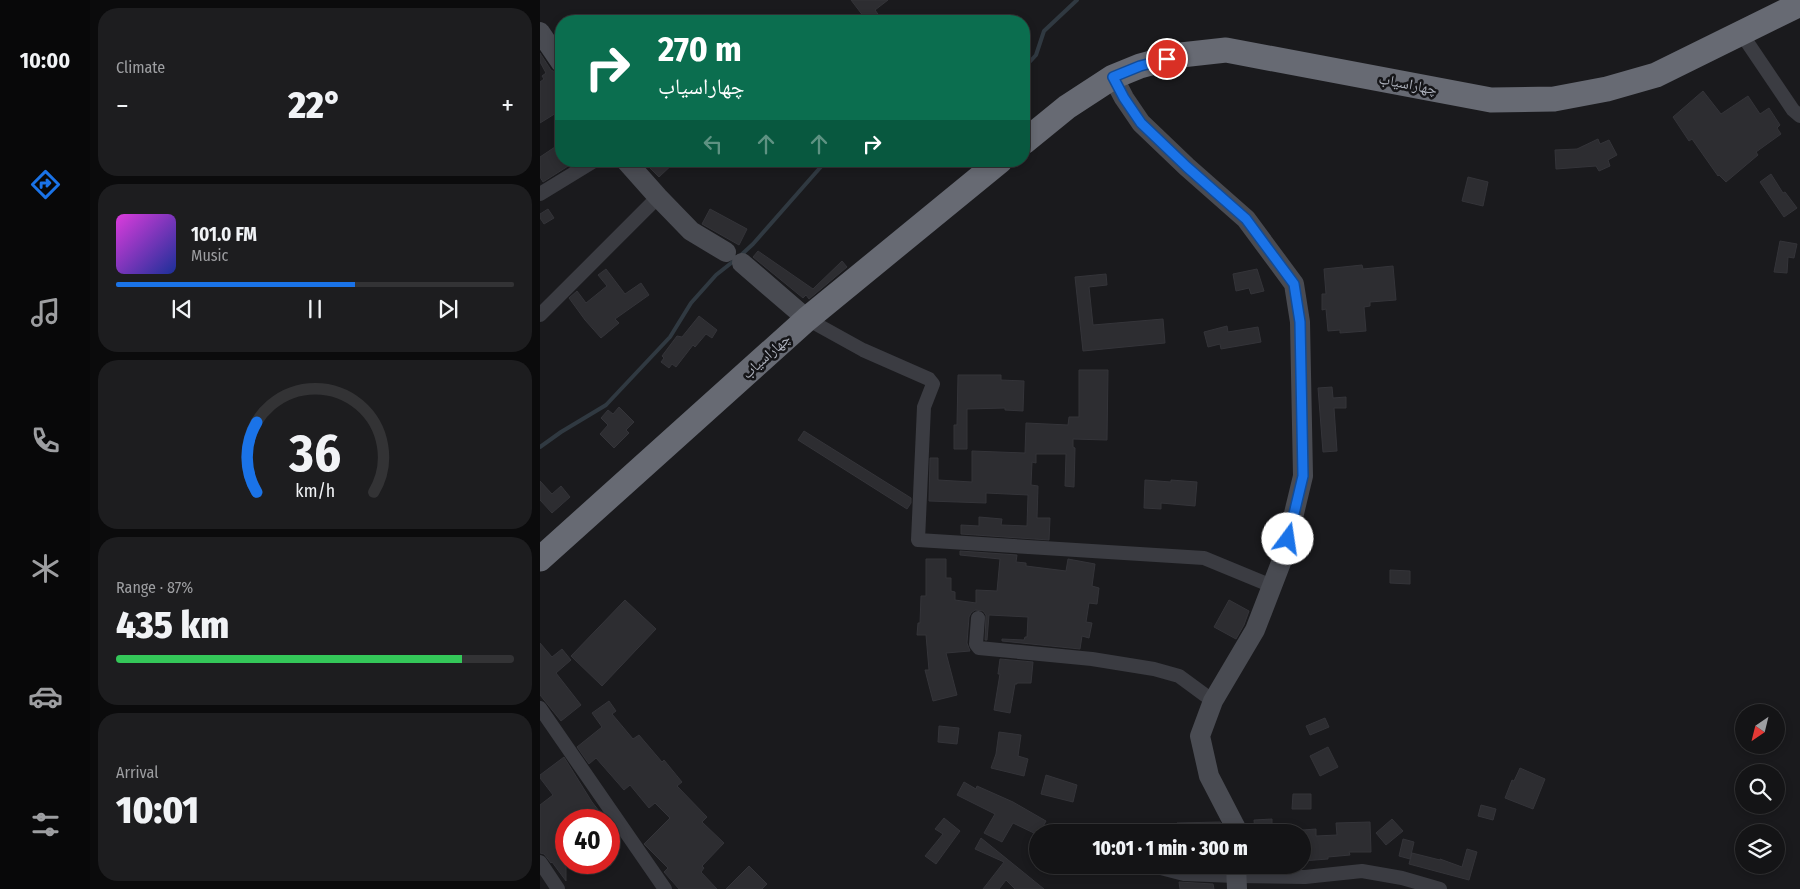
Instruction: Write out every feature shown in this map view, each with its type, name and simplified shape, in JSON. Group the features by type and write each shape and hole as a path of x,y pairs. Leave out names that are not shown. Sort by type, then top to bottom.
{"highway":[{"name":"چهاراسیاب","path":"1030,137 1067,107 1113,77 1140,66 1181,55 1226,50 1491,100 1554,99 1607,89 1656,75 1800,4"},
{"name":"چهاراسیاب","path":"540,559 807,319 993,167"}],"street":[{"path":"540,32 555,54"},
{"path":"1741,33 1793,110 1800,116"},
{"path":"1113,77 1124,98 1141,123 1246,219 1294,284 1300,322 1303,476 1284,555 1255,630 1213,701 1200,736 1209,776 1234,824"},
{"path":"540,194 584,167"},
{"path":"631,167 691,231 734,258 807,319 863,350 929,379 933,384 924,408 918,540 1204,558 1272,586"},
{"path":"540,315 658,197"},
{"path":"978,618 976,644 979,648 1092,659 1154,669 1179,676 1213,701"},
{"path":"540,708 665,889"},
{"path":"540,862 558,889"},
{"path":"1184,874 1236,877 1305,877 1362,871 1401,884 1440,889"}],"building":[{"path":"851,0 888,0 875,10 879,15 862,15"},
{"path":"540,53 551,70 555,72 555,114 540,123 540,82 544,79 542,76 546,73 540,62"},
{"path":"1703,91 1721,114 1748,96 1760,114 1769,108 1780,125 1777,128 1781,134 1756,152 1758,155 1726,182 1718,176 1692,139 1689,141 1673,117"},
{"path":"1598,139 1600,144 1609,140 1617,155 1608,160 1610,166 1599,171 1596,166 1556,169 1555,150 1577,149"},
{"path":"555,147 555,167 567,167 543,182 540,177 540,157"},
{"path":"649,167 670,167 659,177"},
{"path":"1771,174 1783,193 1785,192 1797,208 1784,217 1760,182"},
{"path":"1468,177 1488,182 1483,206 1462,201"},
{"path":"548,209 554,218 544,224 540,214"},
{"path":"710,209 747,229 739,245 702,224"},
{"path":"1780,241 1797,244 1794,258 1788,257 1787,273 1774,272"},
{"path":"758,251 813,289 842,261 847,267 809,299 806,295 803,298 753,257"},
{"path":"1362,265 1363,269 1393,266 1396,300 1370,302 1370,306 1364,307 1366,331 1340,333 1340,330 1328,331 1326,309 1322,310 1322,294 1326,294 1324,269"},
{"path":"606,269 625,294 641,283 649,295 615,319 619,323 601,338 569,298 577,291 586,303 607,286 598,275"},
{"path":"1257,269 1264,291 1251,294 1249,288 1236,291 1233,274"},
{"path":"1106,274 1107,285 1089,287 1093,325 1163,319 1165,343 1083,351 1075,277"},
{"path":"699,316 717,330 712,338 706,334 695,347 693,345 676,367 672,364 669,368 661,362 664,358 662,356 677,336 682,337"},
{"path":"1227,326 1228,332 1258,327 1261,342 1221,349 1220,344 1208,347 1204,332"},
{"path":"1079,370 1108,370 1107,440 1073,439 1073,447 1075,448 1074,487 1065,486 1066,454 1036,454 1036,463 1032,462 1031,485 1038,486 1037,518 1050,518 1049,540 961,534 961,525 979,526 979,517 1002,519 1001,525 1027,526 1028,495 986,493 986,503 929,501 930,458 938,458 938,480 972,482 972,451 1025,453 1026,423 1068,425 1069,417 1079,417"},
{"path":"958,375 1001,375 1001,380 1024,381 1023,411 1005,410 1005,408 967,409 967,449 954,449 954,425 957,425"},
{"path":"1332,387 1333,398 1346,397 1346,408 1334,408 1337,451 1323,452 1318,388"},
{"path":"619,407 634,422 626,430 629,433 614,448 600,434 608,425 601,418 608,410 613,414"},
{"path":"804,431 911,498 911,503 907,509 798,440"},
{"path":"1145,480 1197,482 1195,506 1161,503 1161,509 1144,508"},
{"path":"540,481 552,494 561,486 570,497 552,513 540,500"},
{"path":"960,551 1017,555 1016,562 1026,563 1026,566 1066,571 1068,559 1095,564 1092,586 1099,588 1097,604 1089,603 1086,622 1092,623 1089,638 1082,636 1080,649 1002,641 1002,639 1024,640 1027,637 1028,617 989,615 987,640 985,640 986,615 983,611 975,610 969,617 967,643 970,651 946,653 957,695 933,701 925,670 929,670 926,635 917,635 918,623 920,623 921,596 926,596 926,559 946,559 946,578 951,578 951,591 955,592 955,600 976,603 976,590 997,591 1000,559 960,555"},
{"path":"1390,570 1410,571 1410,584 1390,583"},
{"path":"625,600 656,629 602,686 571,656"},
{"path":"1229,600 1249,611 1236,639 1214,627"},
{"path":"540,643 552,657 562,649 571,660 556,673 581,705 561,721 540,695"},
{"path":"1000,659 1033,662 1031,683 1015,684 1010,713 994,710 1000,674 998,674"},
{"path":"609,701 616,711 612,714 633,739 639,735 662,762 664,760 682,782 677,786 707,817 702,822 724,843 702,866 704,868 701,872 717,889 679,889 664,872 668,868 644,844 670,818 655,803 649,808 630,785 624,790 596,758 589,764 577,747 602,727 592,713"},
{"path":"1325,718 1329,727 1310,735 1306,726"},
{"path":"939,726 959,728 957,744 938,742"},
{"path":"999,732 1021,735 1018,756 1028,759 1024,776 991,768 996,754"},
{"path":"1328,747 1338,767 1320,776 1310,756"},
{"path":"564,757 597,809 555,809 555,866 544,854 540,853 540,805 553,795 540,778 540,775"},
{"path":"1520,768 1545,779 1533,809 1505,798 1512,780 1514,781"},
{"path":"1046,775 1077,785 1073,802 1041,794"},
{"path":"964,782 976,789 977,786 1013,802 1046,821 1044,824 1029,824 1029,831 1013,823 1002,842 984,833 995,814 957,795"},
{"path":"1293,794 1311,794 1311,809 1292,809"},
{"path":"1481,805 1496,809 1493,820 1478,816"},
{"path":"944,818 960,831 936,864 925,856 943,834 935,829"},
{"path":"1272,819 1272,824 1254,824 1254,820"},
{"path":"1392,819 1403,831 1386,845 1376,833"},
{"path":"1220,822 1221,824 1177,824"},
{"path":"1370,822 1371,852 1349,852 1350,855 1311,860 1311,829 1316,829 1316,836 1337,835 1336,823"},
{"path":"981,838 1044,889 1015,889 1006,880 999,889 983,889 1004,862 975,849"},
{"path":"1403,839 1414,842 1410,859 1399,856"},
{"path":"1467,849 1477,852 1469,880 1409,864 1412,853 1440,859 1462,867"},
{"path":"749,866 767,884 762,889 726,889"},
{"path":"561,874 566,874 566,881"},
{"path":"1179,882 1213,884 1214,889 1180,889"}],"waterway":[{"path":"1030,62 1036,55 1044,31 1077,0"},
{"path":"740,256 753,244 821,167"},
{"path":"540,447 606,405 670,337 691,303 716,275 735,260"}],"route":[{"path":"1167,59 1140,66 1113,77 1124,98 1141,123 1246,219 1294,284 1300,322 1303,476 1288,539"}]}
